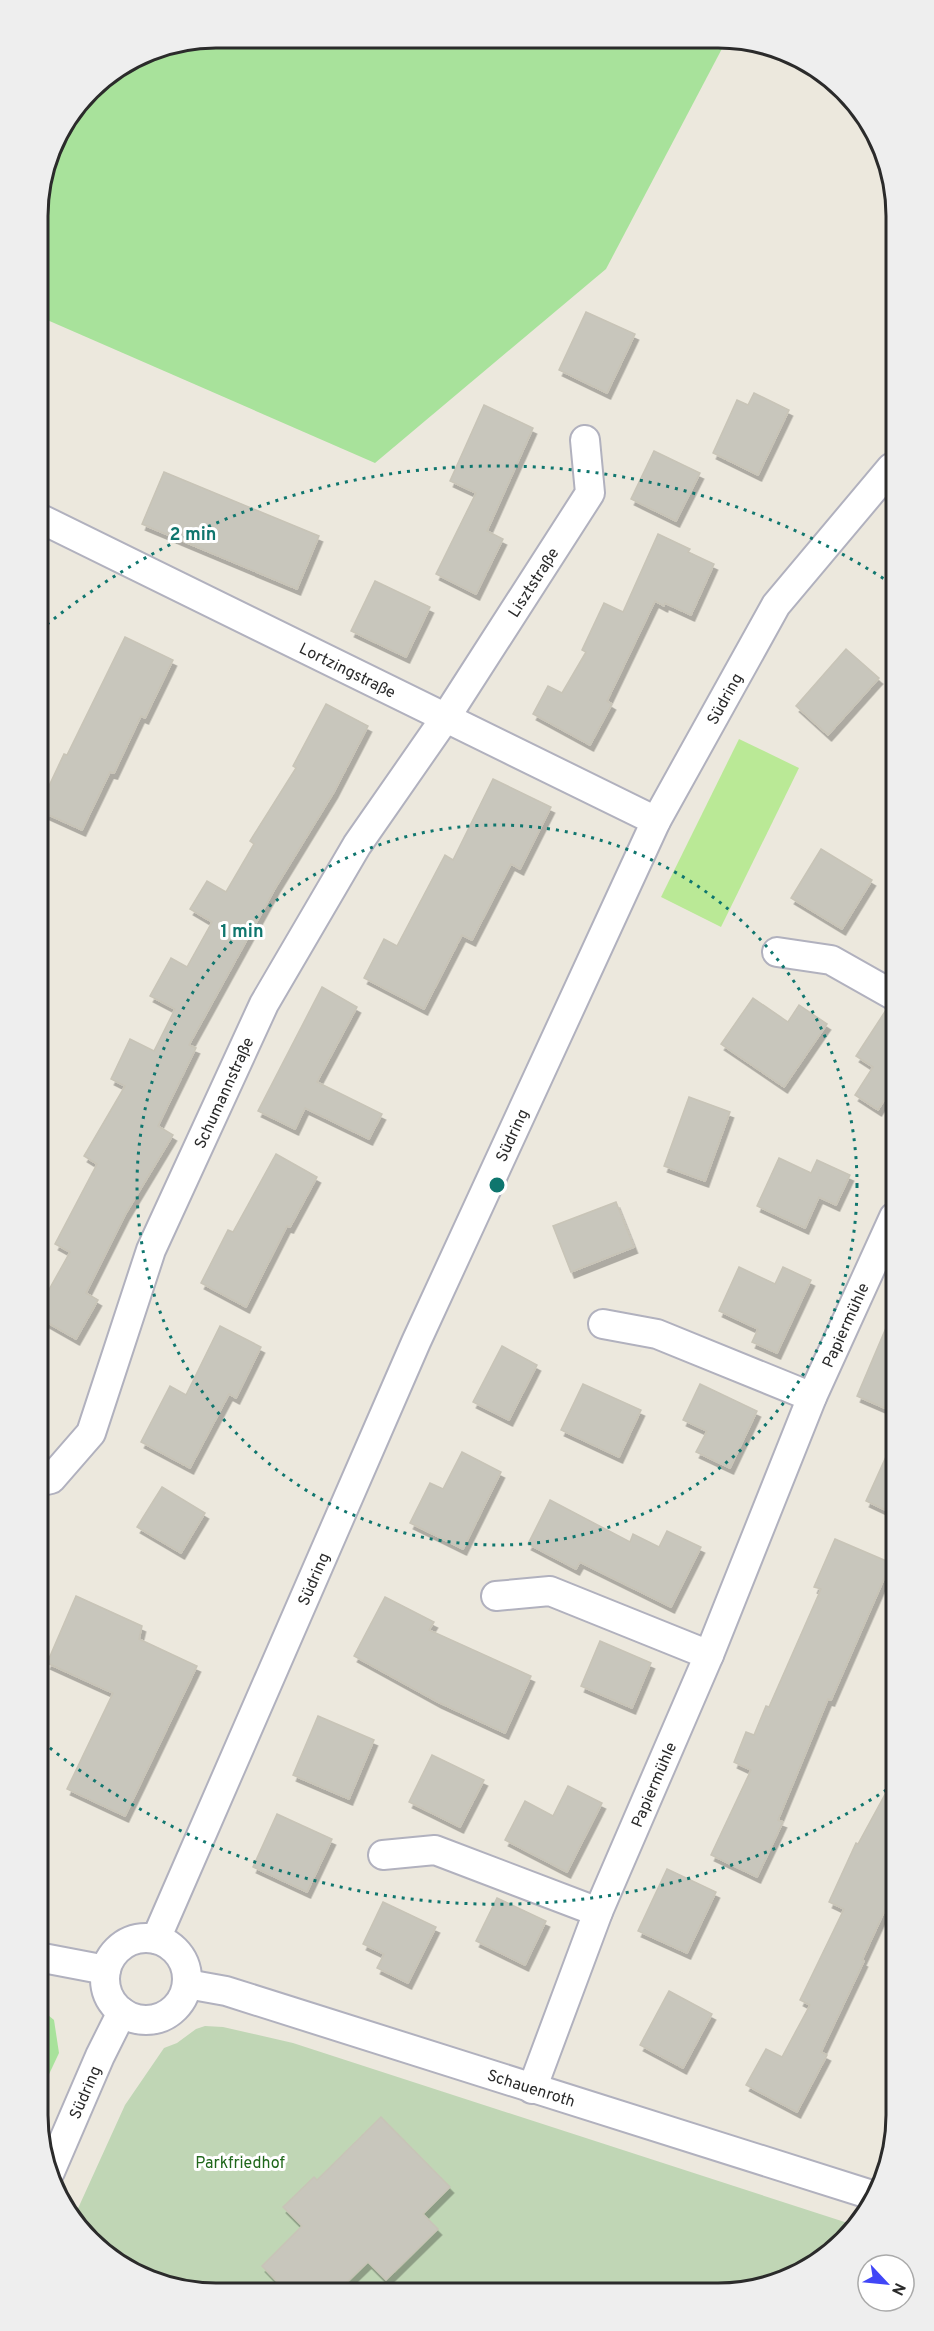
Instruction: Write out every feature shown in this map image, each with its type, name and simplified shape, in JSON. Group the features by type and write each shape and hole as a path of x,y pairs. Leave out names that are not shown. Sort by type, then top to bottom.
{"street":[{"name":"Lisztstraße","path":"446,717 590,493 585,440"},
{"name":"Südring","path":"156,1940 416,1342 656,821 776,605 886,474"},
{"name":"Lortzingstraße","path":"48,523 656,821"},
{"name":"Schumannstraße","path":"48,1480 91,1433 151,1250 264,1004 357,845 446,717"},
{"path":"777,952 831,960 886,992"},
{"name":"Papiermühle","path":"532,2089 598,1912 709,1655 812,1397 886,1235"},
{"path":"603,1324 657,1334 812,1397"},
{"path":"496,1596 550,1591 709,1655"},
{"path":"382,1855 435,1850 598,1912"},
{"path":"143,1938 156,1940 166,1943 181,1958 186,1970 187,1984 184,1995 168,2014 145,2020 122,2013 113,2004 105,1982 106,1970 111,1958 125,1945 143,1938"},
{"path":"48,1959 106,1970"},
{"name":"Schauenroth","path":"187,1984 226,1991 867,2193"},
{"name":"Südring","path":"55,2161 100,2056 122,2013"}],"green space":[{"path":"205,48 722,48 606,269 375,463 48,320 49,194 65,141 76,122 90,105 105,90 132,70 172,54"},
{"path":"739,739 799,768 721,927 661,897"},
{"path":"48,2015 54,2020 59,2053 48,2076"},
{"name":"Parkfriedhof","path":"205,2026 223,2027 293,2043 847,2223 829,2241 802,2261 783,2270 740,2282 216,2283 194,2282 164,2274 122,2255 97,2234 78,2209 125,2105 164,2048 177,2043 196,2029"},
{"path":"130,2260 164,2274 141,2266"}],"building":[{"path":"586,312 635,334 607,393 559,370"},
{"path":"754,393 789,410 758,475 713,453 737,400 748,405"},
{"path":"484,405 533,428 487,531 503,539 476,594 436,574 476,493 450,481"},
{"path":"654,451 700,473 676,521 631,499"},
{"path":"164,472 319,536 297,589 142,524"},
{"path":"658,534 690,549 688,552 714,564 691,615 655,601 607,701 612,704 590,745 533,714 548,686 562,693 586,652 582,650 604,603 623,612"},
{"path":"375,581 430,607 406,657 351,631"},
{"path":"125,637 173,660 145,718 141,716 114,773 110,772 82,830 48,815 48,788 64,754 67,755"},
{"path":"846,649 879,678 828,735 796,706"},
{"path":"326,704 368,726 334,792 277,885 189,1045 196,1048 158,1126 173,1135 126,1213 86,1293 98,1300 76,1339 48,1323 48,1291 70,1252 55,1244 97,1164 84,1156 125,1086 111,1079 130,1039 154,1051 175,1009 150,996 171,958 187,967 212,922 190,909 207,881 226,892 254,844 250,841 296,768 293,766"},
{"path":"493,779 551,807 520,869 511,864 472,940 462,935 424,1009 364,978 384,939 397,946 445,855 453,860"},
{"path":"821,849 872,880 842,929 791,898"},
{"path":"322,987 357,1007 317,1082 382,1114 369,1139 305,1108 295,1129 258,1111"},
{"path":"753,998 788,1022 799,1005 827,1024 784,1087 721,1044"},
{"path":"886,1010 886,1097 878,1110 855,1095 873,1067 856,1056"},
{"path":"689,1097 730,1112 705,1181 664,1166"},
{"path":"276,1154 317,1177 290,1227 287,1226 246,1307 201,1283 228,1230 233,1232"},
{"path":"779,1158 811,1173 817,1160 850,1175 836,1205 819,1197 805,1228 757,1206"},
{"path":"616,1202 634,1247 571,1272 553,1226"},
{"path":"739,1267 775,1284 783,1267 811,1280 777,1353 752,1342 758,1329 719,1311"},
{"path":"220,1326 261,1347 236,1398 229,1394 190,1468 141,1442 170,1386 186,1395"},
{"path":"886,1328 886,1409 857,1396"},
{"path":"502,1346 537,1365 509,1420 473,1402"},
{"path":"583,1384 641,1410 619,1457 561,1430"},
{"path":"700,1384 757,1411 730,1468 696,1452 707,1431 683,1420"},
{"path":"462,1452 501,1472 463,1549 410,1523 430,1483 443,1489"},
{"path":"886,1457 886,1510 866,1501"},
{"path":"162,1487 205,1513 181,1553 137,1527"},
{"path":"550,1500 630,1542 633,1534 659,1547 667,1531 701,1547 671,1607 580,1562 576,1569 528,1544"},
{"path":"835,1539 886,1561 886,1574 831,1700 828,1699 778,1820 783,1822 757,1877 711,1855 751,1770 734,1762 746,1732 754,1735 766,1706 769,1707 821,1589 814,1587"},
{"path":"76,1596 142,1626 139,1639 197,1666 125,1816 67,1789 113,1693 48,1663"},
{"path":"385,1597 434,1622 429,1630 531,1676 505,1733 438,1702 354,1656"},
{"path":"600,1641 651,1663 632,1708 581,1686"},
{"path":"318,1716 374,1740 349,1799 293,1775"},
{"path":"432,1755 484,1780 460,1827 409,1802"},
{"path":"568,1786 602,1803 567,1872 505,1840 525,1801 553,1816"},
{"path":"886,1793 886,1908 862,1960 864,1961 821,2052 827,2055 797,2112 746,2085 766,2049 782,2057 810,2005 800,2000 844,1909 829,1902 856,1843 858,1844"},
{"path":"277,1814 332,1839 307,1892 253,1867"},
{"path":"667,1869 716,1892 687,1953 638,1931"},
{"path":"497,1898 546,1921 525,1965 476,1941"},
{"path":"383,1902 436,1927 408,1983 377,1968 384,1954 363,1944"},
{"path":"669,1991 712,2014 683,2068 640,2045"},
{"path":"381,2117 450,2187 423,2214 438,2229 386,2280 368,2262 346,2283 278,2283 262,2266 302,2226 283,2207 314,2177 317,2180"}]}
